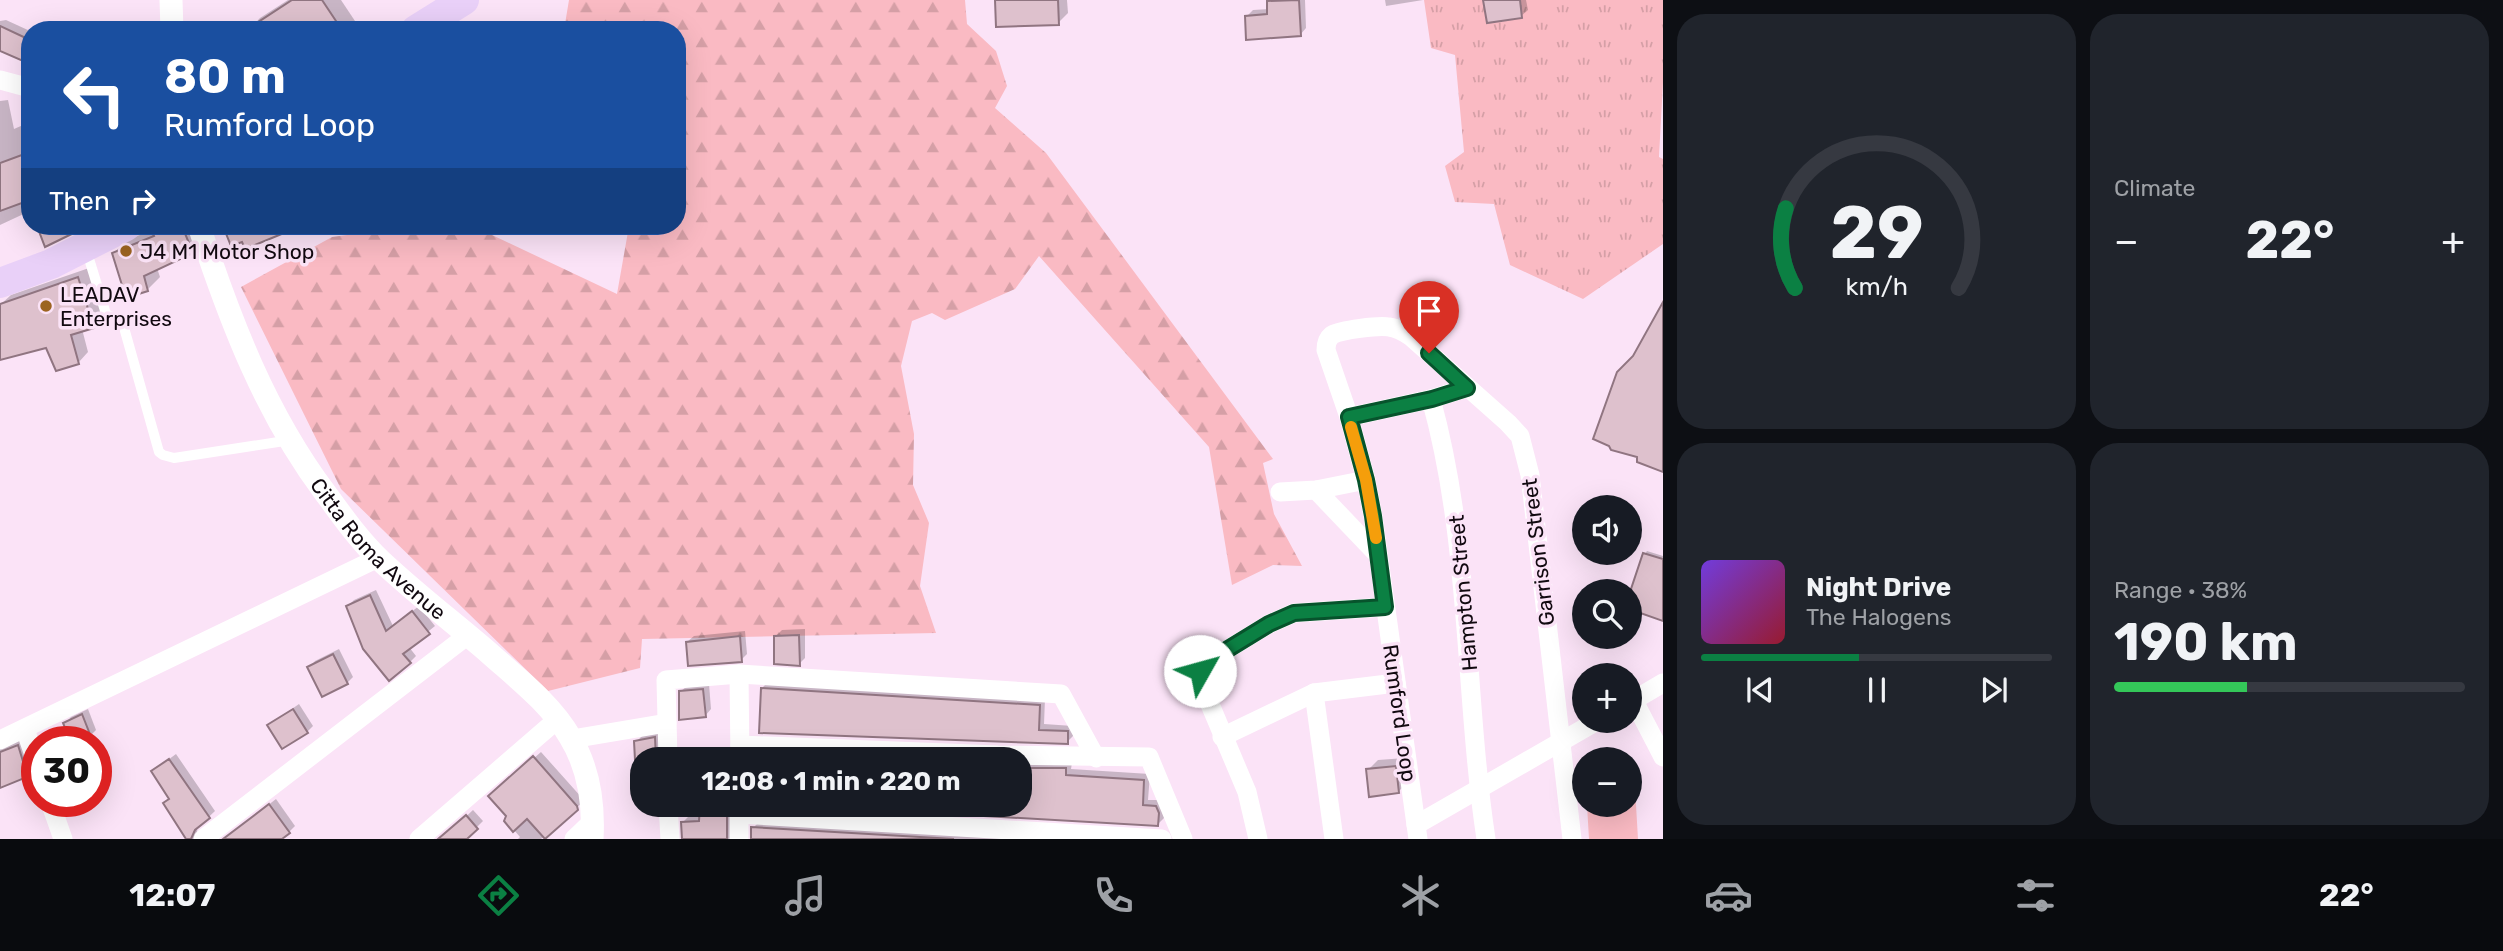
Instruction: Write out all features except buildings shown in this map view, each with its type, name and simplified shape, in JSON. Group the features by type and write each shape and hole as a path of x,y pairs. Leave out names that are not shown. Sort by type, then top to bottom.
{"main road":[{"path":"430,21 464,0"},
{"path":"0,283 51,264 108,235"}],"street":[{"path":"171,0 173,21"},
{"path":"0,80 21,86"},
{"name":"Citta Roma Avenue","path":"202,235 224,302 259,385 325,493 378,558 559,718 572,739 588,780 592,830"},
{"name":"Rumford Loop","path":"1417,832 1366,480 1349,417 1326,350 1326,342 1331,336 1341,332 1389,326 1401,330 1467,388"},
{"path":"1349,417 1432,399 1467,388"},
{"name":"Garrison Street","path":"1467,388 1520,436 1530,475 1563,740 1572,839"},
{"name":"Hampton Street","path":"1432,399 1444,444 1465,593 1479,789 1486,839"},
{"path":"1280,492 1316,490 1366,480"},
{"path":"1316,490 1378,555"},
{"path":"30,726 378,558"},
{"path":"1258,839 1247,792 1201,683 1200,671 1207,662 1269,624 1294,613 1385,607"},
{"path":"203,839 468,635"},
{"path":"739,674 740,747"},
{"path":"668,747 666,680 739,674 1061,694 1096,758"},
{"path":"1642,695 1663,682"},
{"path":"1222,737 1314,693 1396,683"},
{"path":"1314,693 1334,839"},
{"path":"419,839 559,718"},
{"path":"1642,721 1663,757"},
{"path":"572,739 667,723"},
{"path":"0,740 21,730"},
{"path":"1417,832 1479,789 1576,733"},
{"path":"1032,757 1149,757 1183,839"},
{"path":"55,817 63,839"},
{"path":"669,817 670,839"},
{"path":"739,817 739,839"},
{"path":"852,817 1162,839"},
{"path":"574,839 592,830"}],"lane":[{"path":"85,247 106,314 124,324 157,448 163,456 174,457 291,440"}],"green space":[{"path":"569,0 965,0 967,24 996,51 1007,86 995,108 1046,153 1273,459 1263,463 1274,514 1302,566 1273,565 1232,585 1209,447 1039,256 1015,289 945,320 932,313 912,321 901,366 914,434 913,485 929,523 920,586 936,633 642,639 640,668 548,691 341,489 241,287 332,237 492,235 617,294 627,235 686,235 686,21 566,21"},
{"path":"1424,0 1663,0 1659,157 1663,159 1663,244 1583,299 1510,265 1494,204 1455,202 1445,166 1464,152 1455,55 1431,48"},
{"path":"1588,817 1637,817 1638,839 1589,839"}],"slow traffic":[{"path":"1351,427 1366,480 1376,538"}],"place":[{"name":"J4 M1 Motor Shop","path":"126,251"},
{"name":"LEADAV Enterprises","path":"46,306"}],"route":[{"path":"1200,671 1207,662 1269,624 1294,613 1385,607 1373,516 1349,417 1432,399 1467,388 1429,353"}]}
